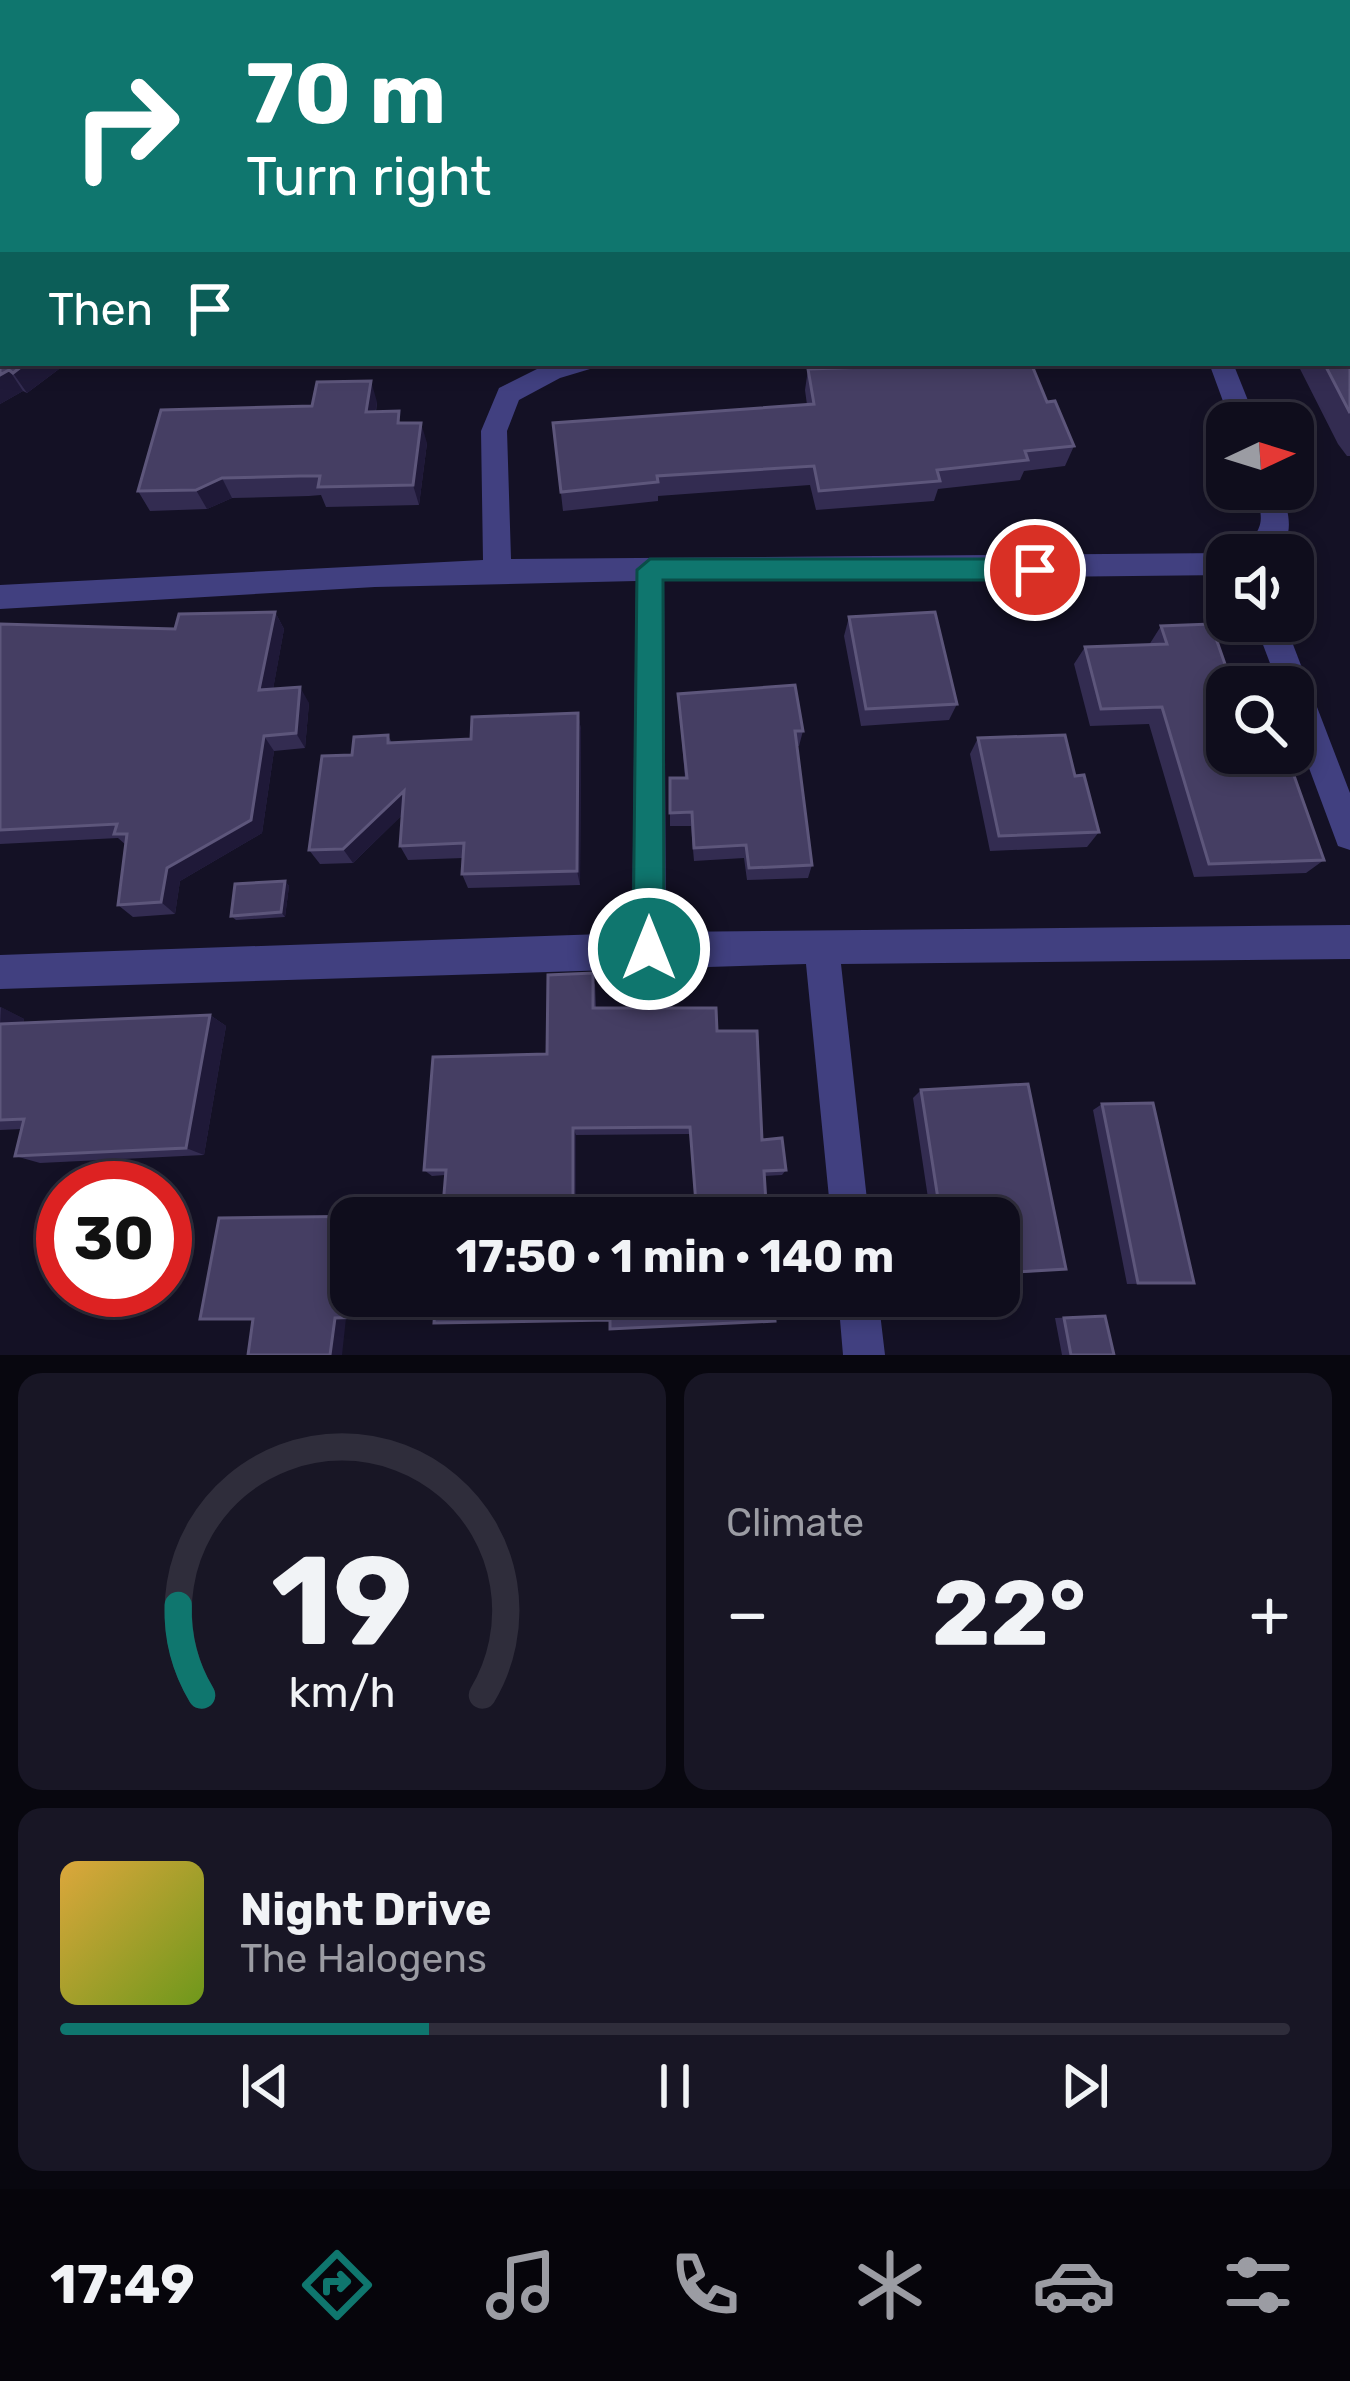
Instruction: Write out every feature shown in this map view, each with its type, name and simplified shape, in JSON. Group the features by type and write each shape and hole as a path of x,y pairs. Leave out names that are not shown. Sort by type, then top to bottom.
{"street":[{"path":"497,572 494,431 508,394 570,366"},
{"path":"1222,366 1236,402"},
{"path":"0,597 234,580 497,572 906,572 1206,565"},
{"path":"649,949 650,570"},
{"path":"1277,642 1350,835"},
{"path":"0,972 649,949 1350,942"},
{"path":"822,947 848,1197"},
{"path":"860,1317 864,1355"}],"building":[{"path":"0,366 22,366 13,373 0,375"},
{"path":"1032,366 1047,402 1055,401 1074,446 1025,451 1028,460 937,470 940,481 819,491 814,466 657,476 658,482 561,492 553,423 814,404 808,369"},
{"path":"1326,366 1350,366 1350,413"},
{"path":"371,381 366,412 399,411 398,423 421,423 413,485 318,487 320,476 300,476 222,478 196,490 138,491 161,410 312,406 317,382"},
{"path":"275,612 259,690 300,687 296,733 264,736 251,820 167,868 161,902 118,905 127,834 114,834 117,824 0,830 0,624 175,629 179,614"},
{"path":"935,612 957,704 866,709 849,617"},
{"path":"1206,624 1206,642 1217,642 1226,666 1206,666 1206,774 1293,774 1324,860 1209,864 1162,707 1101,709 1085,647 1167,644 1161,626"},
{"path":"795,685 803,731 795,731 812,865 749,868 746,845 694,848 692,812 670,813 670,778 687,778 678,694"},
{"path":"578,713 577,871 462,874 464,843 400,846 404,791 343,849 309,850 322,756 352,755 354,737 388,735 388,743 471,739 472,717"},
{"path":"1065,735 1075,776 1084,775 1099,832 999,836 978,738"},
{"path":"285,881 281,912 231,916 235,884"},
{"path":"593,973 593,1008 716,1008 717,1031 757,1031 762,1140 782,1138 786,1170 764,1171 766,1197 695,1197 690,1127 573,1128 573,1197 444,1197 446,1170 424,1170 433,1057 547,1054 548,975"},
{"path":"210,1015 186,1148 15,1156 24,1119 0,1120 0,1024"},
{"path":"1028,1084 1066,1269 1020,1272 1020,1197 938,1197 921,1090"},
{"path":"1153,1103 1194,1283 1138,1283 1102,1104"},
{"path":"330,1217 330,1317 365,1317 335,1318 330,1355 248,1355 253,1319 200,1319 219,1218"},
{"path":"1105,1316 1114,1355 1071,1355 1064,1318"},
{"path":"434,1317 775,1317 775,1321 610,1329 610,1320 434,1323"}],"route":[{"path":"649,949 650,570 1035,570"}]}
